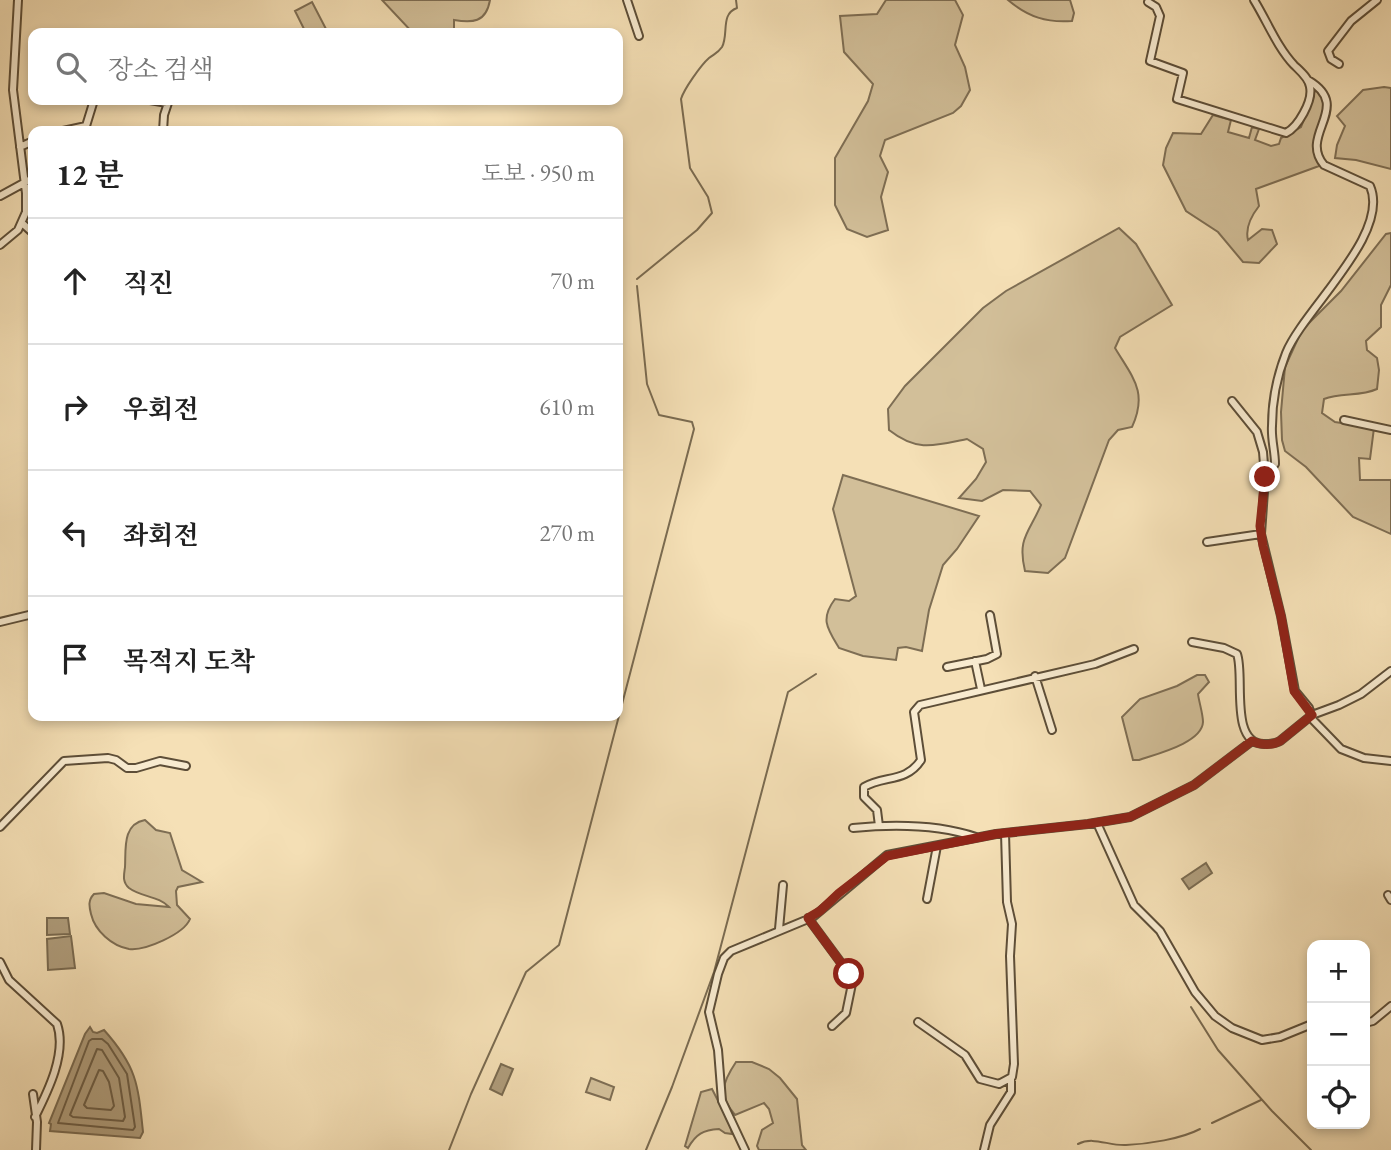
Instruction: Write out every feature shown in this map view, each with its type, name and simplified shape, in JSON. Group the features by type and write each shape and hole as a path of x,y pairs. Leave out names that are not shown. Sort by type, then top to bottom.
{"street":[{"path":"18,0 13,90 28,202"},
{"path":"627,0 639,36"},
{"path":"1254,0 1280,46 1308,80 1326,95 1328,106 1318,141 1320,162 1370,186 1373,195 1371,222 1358,251 1299,328 1287,352 1278,377 1274,401 1272,426 1275,464 1265,477"},
{"path":"1339,64 1331,58 1328,51 1351,21 1377,0"},
{"path":"1149,2 1156,7 1160,16 1150,61 1183,73 1177,99 1286,133 1298,120 1309,100 1311,88 1308,80"},
{"path":"86,126 92,105"},
{"path":"164,126 167,105"},
{"path":"20,147 28,143"},
{"path":"0,196 28,181"},
{"path":"0,244 10,238 28,214"},
{"path":"22,223 28,228"},
{"path":"1232,401 1257,432 1262,452 1265,477 1261,534 1281,616 1294,691 1313,720 1347,753 1391,761"},
{"path":"1343,420 1391,429"},
{"path":"1207,542 1261,534"},
{"path":"0,622 28,615"},
{"path":"947,667 987,659 997,654 990,615"},
{"path":"1192,642 1224,648 1237,654 1242,722 1252,741 1258,744 1275,744 1312,715 1361,694 1391,671"},
{"path":"879,826 877,810 864,797 864,788 910,773 917,767 921,760 914,718 917,708 981,689 1095,664 1134,649"},
{"path":"975,661 981,689"},
{"path":"1035,676 1052,730"},
{"path":"745,1150 722,1101 718,1050 710,1023 710,1002 724,958 731,951 820,911 887,856 1005,833 1130,817 1194,785 1252,741"},
{"path":"0,827 64,761 108,758 127,768 160,761 186,766"},
{"path":"1097,823 1134,905 1160,931 1195,992 1215,1016 1232,1028 1262,1040 1280,1037 1307,1026"},
{"path":"853,828 879,826 956,831 978,838"},
{"path":"984,1150 990,1125 1011,1092 1014,1064 1010,957 1013,924 1007,902 1005,833"},
{"path":"927,899 937,846"},
{"path":"779,929 783,885"},
{"path":"808,918 852,979 846,1013 832,1026"},
{"path":"0,962 9,981 57,1024 60,1034 54,1069 35,1117"},
{"path":"1370,1022 1391,1006"},
{"path":"918,1022 965,1055 980,1079 999,1084 1011,1078"},
{"path":"33,1094 36,1150"}],"shaded area":[{"path":"382,0 490,0 482,17 472,21 454,20 454,28 408,28"},
{"path":"886,0 955,0 963,15 955,45 965,67 970,90 961,106 953,113 885,140 880,156 888,172 881,197 888,230 867,237 847,229 835,205 835,158 868,101 873,84 844,52 840,16 877,14"},
{"path":"1008,0 1070,0 1074,13 1072,21 1038,18"},
{"path":"312,2 325,28 304,28 295,11"},
{"path":"1316,88 1323,101 1314,143 1319,166 1256,189 1259,206 1247,231 1248,240 1262,229 1272,230 1277,244 1259,263 1243,262 1218,232 1186,211 1163,165 1166,148 1173,133 1201,134 1213,115 1231,120 1228,132 1249,138 1252,127 1259,129 1255,140 1271,146 1279,144 1281,138 1301,127"},
{"path":"1391,88 1391,169 1335,158 1345,126 1337,116 1363,90"},
{"path":"1119,228 1136,244 1172,305 1120,337 1115,348 1136,386 1139,404 1137,415 1132,427 1118,430 1109,440 1065,558 1048,573 1025,571 1023,543 1041,505 1030,491 1003,490 982,501 959,498 976,479 986,462 983,449 967,439 935,445 908,442 889,430 888,409 905,386 983,308 1006,291"},
{"path":"1391,233 1391,285 1381,305 1381,327 1366,341 1367,350 1377,358 1377,389 1324,399 1322,413 1335,422 1374,428 1370,459 1359,458 1360,480 1391,480 1391,534 1353,517 1306,467 1285,451 1281,412 1285,367 1302,330 1341,291 1386,234"},
{"path":"843,475 979,516 943,565 929,610 922,651 898,648 896,660 863,656 839,648 829,629 828,612 835,599 849,601 856,596 833,509"},
{"path":"1197,675 1205,675 1209,682 1198,694 1203,719 1201,729 1177,747 1133,760 1122,717 1140,699 1177,686"},
{"path":"145,820 156,830 170,833 182,870 202,882 178,887 176,891 177,905 190,919 186,925 163,940 129,949 116,945 100,932 93,920 90,903 94,894 104,893 136,904 169,907 134,891 124,881 129,832 138,822"},
{"path":"736,1062 752,1062 769,1069 797,1099 802,1145 806,1150 759,1150 757,1146 762,1130 773,1123 764,1103 735,1115 730,1108 724,1089"},
{"path":"591,1078 614,1087 610,1100 586,1092"},
{"path":"712,1089 730,1124 732,1134 719,1129 709,1130 697,1136 688,1148 685,1146 701,1092"}],"water":[{"path":"1206,863 1212,873 1189,889 1182,879"},
{"path":"47,918 68,918 70,934 47,935"},
{"path":"71,936 75,968 48,970 47,939"},
{"path":"90,1027 97,1033 104,1030 130,1066 139,1101 143,1132 140,1138 50,1131 49,1123"},
{"path":"501,1064 513,1069 502,1095 490,1089"}],"waterway":[{"path":"637,279 697,230 712,213 708,197 690,168 681,99 702,66 722,47 728,15 737,8 736,0"},
{"path":"623,700 694,429 692,422 659,415 647,384 637,286"},
{"path":"646,1150 714,972 788,692 816,674"},
{"path":"449,1150 526,972 559,945 618,721"},
{"path":"1191,1007 1218,1050 1311,1150"},
{"path":"1212,1123 1261,1100"},
{"path":"1078,1144 1090,1141 1119,1145 1144,1143 1174,1138 1200,1129"}],"route":[{"path":"849,974 808,918 887,856 996,834 1130,817 1194,785 1252,741 1258,744 1275,744 1312,715 1294,691 1281,616 1263,546 1260,526 1265,477"}]}
